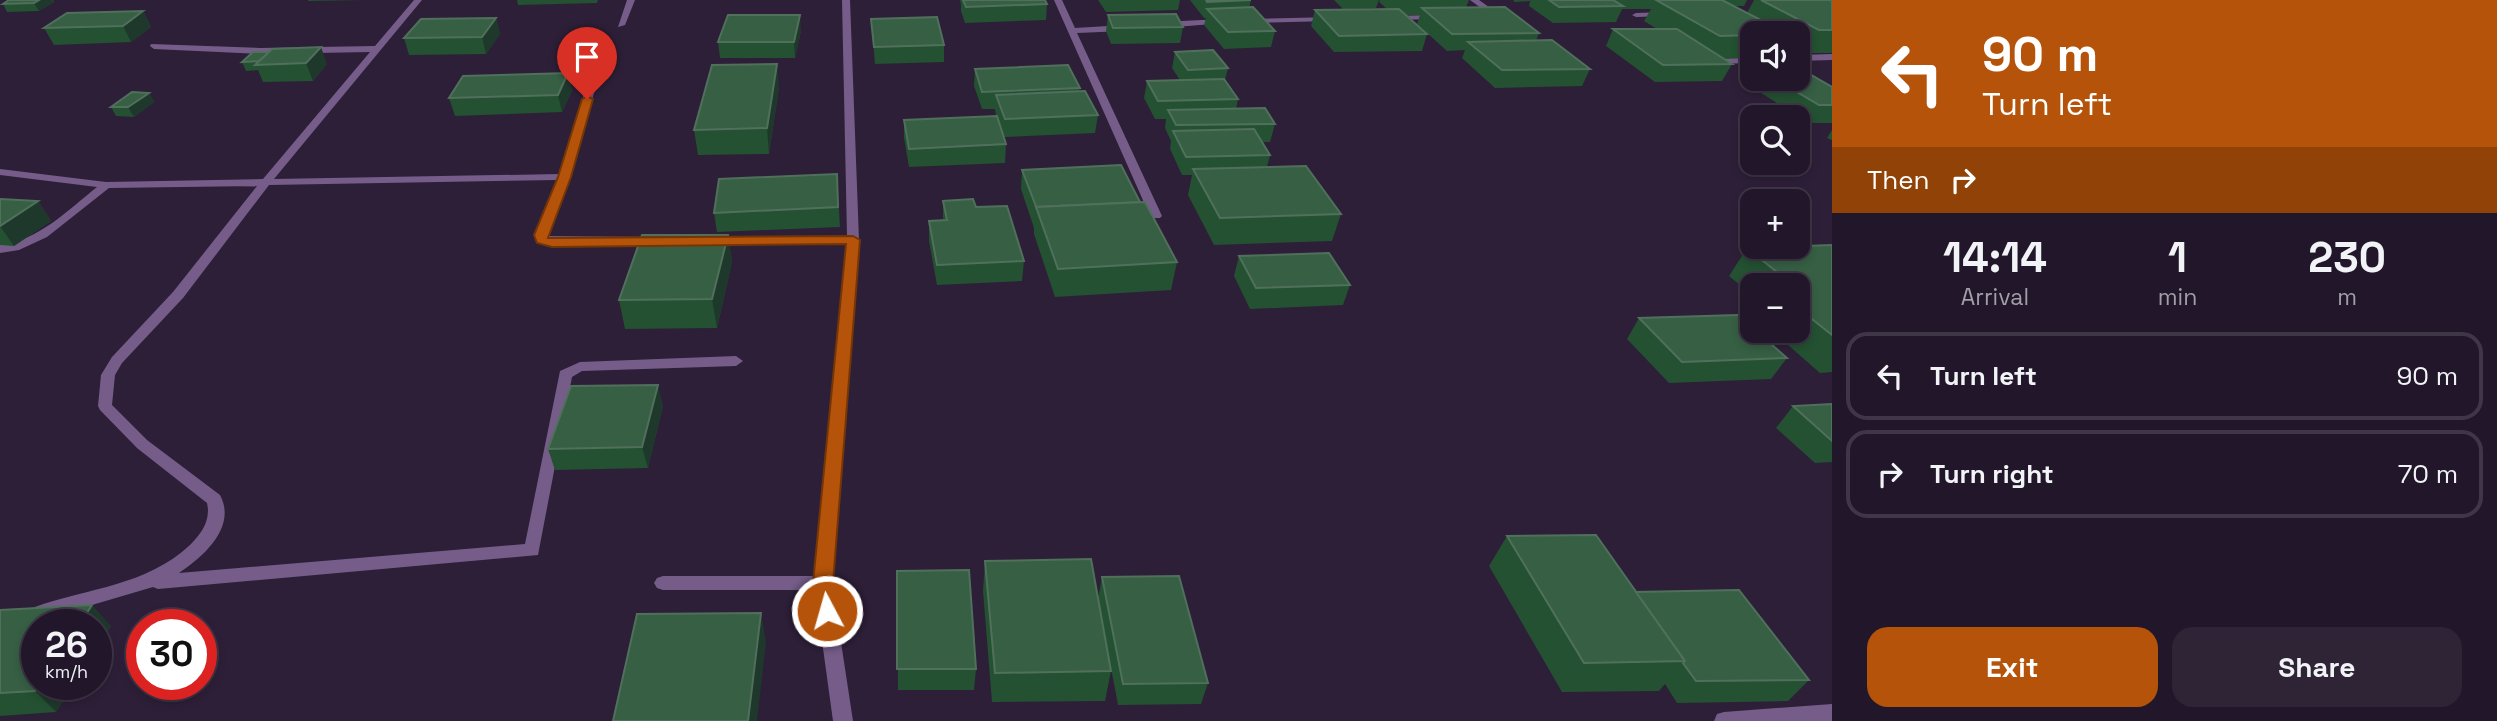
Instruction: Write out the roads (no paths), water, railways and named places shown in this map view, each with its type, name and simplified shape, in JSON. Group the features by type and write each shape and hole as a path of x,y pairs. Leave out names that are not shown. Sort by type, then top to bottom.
{"street":[{"path":"148,583 175,569 192,555 210,534 218,506 215,499 154,453 112,416 105,406 108,375 117,360 178,295 265,183 418,0"},
{"path":"621,25 631,0"},
{"path":"843,721 823,583 853,240 846,0"},
{"path":"1058,0 1156,216"},
{"path":"1474,0 1508,23"},
{"path":"1636,15 1676,13"},
{"path":"1483,16 1497,16"},
{"path":"1377,18 1443,17"},
{"path":"1151,26 1216,21 1336,19"},
{"path":"1072,31 1138,27"},
{"path":"154,46 251,51 378,48"},
{"path":"1810,58 1832,57"},
{"path":"1715,61 1740,60"},
{"path":"595,73 564,177 541,235 542,240 677,241"},
{"path":"0,172 106,186 564,177"},
{"path":"0,249 14,248 33,241 106,186"},
{"path":"690,241 853,240"},
{"path":"55,609 148,583 532,550 565,374 580,367 736,361"},
{"path":"663,583 823,583"},
{"path":"1724,721 1832,713"}]}
